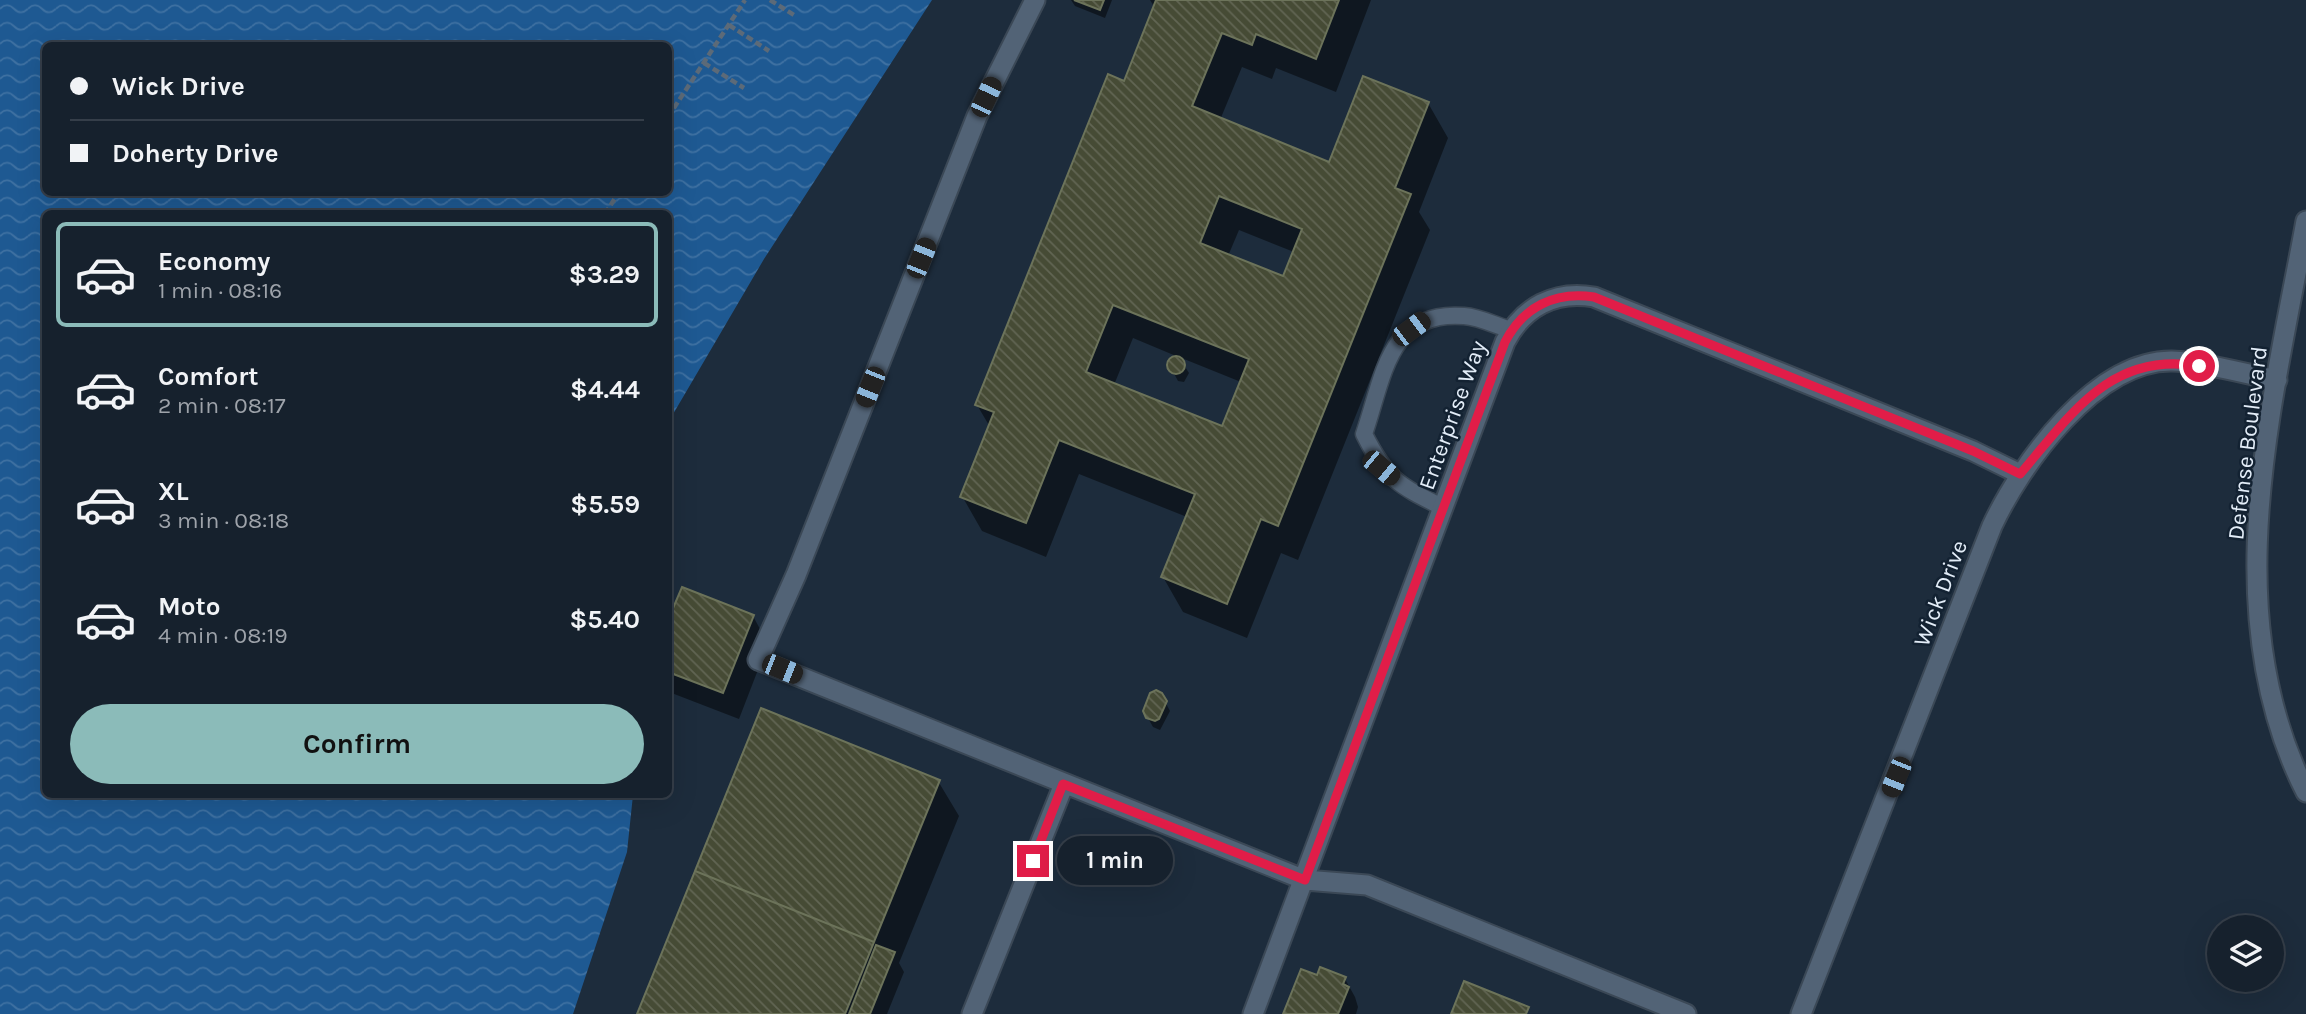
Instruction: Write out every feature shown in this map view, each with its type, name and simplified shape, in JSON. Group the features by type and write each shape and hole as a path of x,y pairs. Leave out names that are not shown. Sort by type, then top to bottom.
{"street":[{"path":"1035,0 977,116 796,575 758,660 1305,880 1367,885 1686,1014"},
{"name":"Defense Boulevard","path":"2306,223 2277,380 2260,498 2258,604 2262,649 2273,709 2285,748 2306,792"},
{"name":"Enterprise Way","path":"1254,1014 1511,330 1528,311 1561,296 1594,297 1973,451 2020,474"},
{"name":"Wick Drive","path":"1801,1014 1992,526 2020,474 2075,409 2100,387 2129,371 2172,362 2277,380"},
{"path":"972,1014 1063,784"}],"lane":[{"path":"1444,508 1408,490 1381,468 1364,434 1397,339 1424,318 1466,316 1511,330"}],"path":[{"path":"672,111 745,0"},
{"path":"770,0 794,15"},
{"path":"729,25 769,51"},
{"path":"704,62 744,89"}],"water":[{"path":"0,0 932,0 764,259 672,416 672,210 42,210 42,798 633,798 627,852 573,1014 0,1014"}],"building":[{"path":"1074,0 1104,0 1100,10"},
{"path":"1156,0 1339,0 1316,59 1256,34 1252,45 1222,33 1192,106 1329,162 1363,76 1429,102 1395,188 1411,194 1278,526 1261,519 1227,604 1161,577 1195,494 1059,440 1026,523 960,497 994,412 975,405 1108,74 1124,81","holes":["1219,196 1302,229 1283,276 1200,243","1113,305 1249,359 1222,426 1086,372"]},
{"path":"1176,356 1182,359 1185,365 1182,371 1176,374 1170,371 1167,365 1170,359"},
{"path":"682,587 754,615 723,693 672,674 672,611"},
{"path":"1156,690 1162,693 1167,701 1159,719 1155,721 1146,718 1143,711 1150,693"},
{"path":"761,708 940,780 874,942 695,871"},
{"path":"695,871 874,942 845,1014 637,1014"},
{"path":"876,945 895,952 870,1014 849,1014"},
{"path":"1320,967 1346,977 1343,984 1349,987 1338,1014 1283,1014 1301,969 1317,975"},
{"path":"1464,981 1529,1007 1526,1014 1451,1014"}],"route":[{"path":"1033,861 1063,784 1305,880 1352,747 1505,342 1519,320 1539,304 1561,296 1594,297 1973,451 2020,474 2075,409 2109,381 2150,365 2172,362 2199,366"}]}
